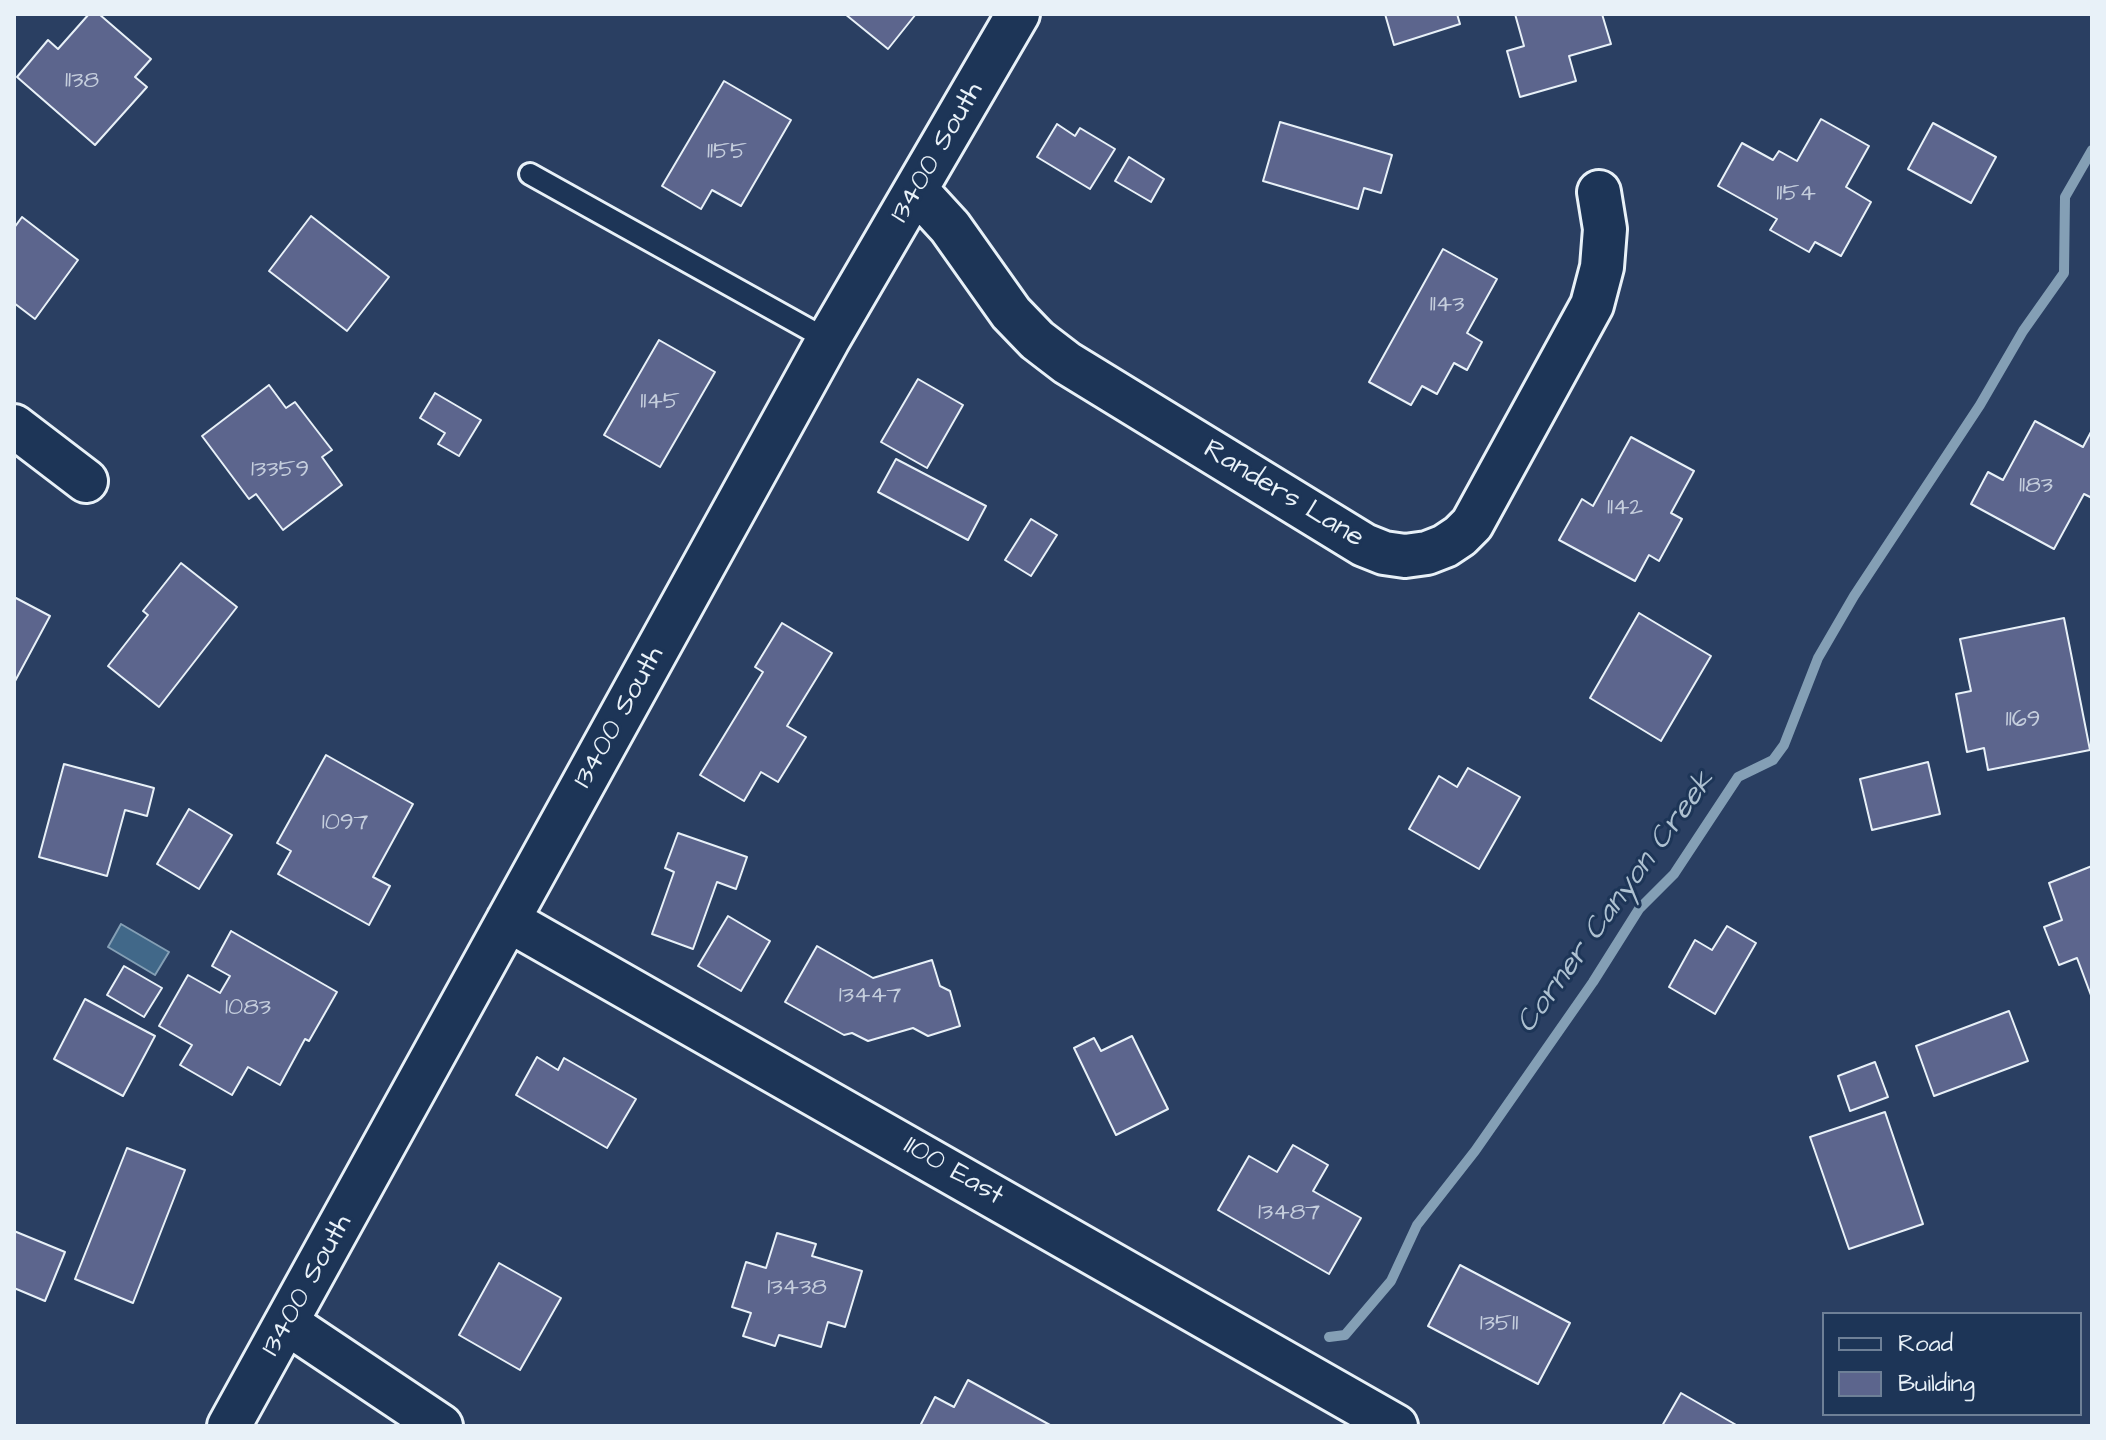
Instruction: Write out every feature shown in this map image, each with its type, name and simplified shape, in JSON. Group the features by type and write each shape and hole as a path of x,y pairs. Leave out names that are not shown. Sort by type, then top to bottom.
{"street":[{"name":"13400 South","path":"229,1426 828,340 1018,14"},
{"name":"Randers Lane","path":"917,191 950,227 1011,313 1037,340 1067,363 1364,545 1384,553 1405,556 1427,553 1445,546 1472,524 1592,305 1603,255 1605,229 1599,192"},
{"path":"14,426 86,481"},
{"name":"1100 East","path":"508,920 1396,1426"},
{"path":"287,1323 441,1426"}],"lane":[{"path":"530,174 828,340"}],"water":[{"path":"121,924 169,952 155,975 108,947"}],"building":[{"path":"89,14 99,14 151,59 135,77 147,87 95,145 17,77 48,40 58,49"},
{"path":"845,14 916,14 888,49"},
{"path":"1385,14 1457,14 1460,24 1394,45"},
{"path":"1515,14 1602,14 1611,44 1569,56 1576,81 1520,97 1507,51 1524,46"},
{"path":"724,81 791,120 741,206 712,190 701,209 662,186"},
{"path":"1821,119 1869,146 1846,187 1871,202 1841,256 1815,242 1809,252 1770,230 1777,219 1718,186 1742,143 1773,160 1779,151 1797,161"},
{"path":"1280,122 1392,155 1381,193 1364,188 1358,209 1263,181"},
{"path":"1933,123 1996,157 1971,203 1908,169"},
{"path":"1057,124 1075,136 1080,128 1115,149 1090,189 1037,157"},
{"path":"1129,157 1164,179 1151,202 1115,181"},
{"path":"311,216 389,277 347,331 269,271"},
{"path":"22,217 78,260 35,319 14,303 14,228"},
{"path":"1443,249 1497,279 1467,333 1482,342 1467,370 1454,363 1437,394 1422,386 1411,405 1369,382"},
{"path":"659,340 715,372 660,467 604,435"},
{"path":"918,379 963,405 927,468 881,442"},
{"path":"269,385 286,408 295,402 332,450 322,457 342,485 283,530 256,494 249,499 202,436"},
{"path":"435,393 481,420 459,456 438,444 445,433 420,418"},
{"path":"2035,421 2083,447 2092,430 2092,498 2084,494 2054,549 1971,504 1988,472 2003,480"},
{"path":"1631,437 1694,471 1671,513 1682,519 1659,561 1649,555 1635,581 1559,540 1582,499 1593,506"},
{"path":"896,459 986,506 968,540 878,492"},
{"path":"1031,519 1057,535 1031,576 1005,560"},
{"path":"181,563 237,607 159,707 108,666 148,615 143,611"},
{"path":"14,597 50,616 14,683"},
{"path":"1639,613 1711,656 1661,741 1590,698"},
{"path":"2064,618 2090,750 1988,770 1984,748 1967,752 1956,694 1971,691 1960,639"},
{"path":"782,623 832,653 787,726 806,737 778,782 761,772 744,801 700,775 763,672 755,667"},
{"path":"326,755 413,804 373,877 390,886 369,925 278,874 291,851 277,843"},
{"path":"1928,762 1940,814 1872,830 1860,779"},
{"path":"64,764 154,788 147,816 125,810 107,876 39,857"},
{"path":"1468,768 1520,797 1479,869 1409,829 1439,776 1457,787"},
{"path":"189,809 232,835 199,889 157,864"},
{"path":"678,833 747,857 736,889 717,882 693,949 652,934 674,872 665,868"},
{"path":"2092,866 2092,998 2077,958 2059,965 2044,927 2062,920 2049,883"},
{"path":"728,916 770,941 741,991 698,966"},
{"path":"1727,926 1756,943 1715,1014 1669,987 1695,940 1712,950"},
{"path":"231,931 337,992 309,1041 305,1039 280,1085 248,1067 232,1095 180,1065 192,1045 159,1026 188,975 220,993 230,976 212,966"},
{"path":"817,946 873,978 932,960 940,986 950,991 960,1026 928,1036 913,1028 868,1041 852,1033 844,1035 785,1002"},
{"path":"124,966 162,988 144,1017 107,995"},
{"path":"85,999 155,1036 123,1096 54,1059"},
{"path":"2009,1011 2028,1061 1934,1096 1916,1046"},
{"path":"1132,1036 1168,1109 1116,1135 1074,1048 1094,1038 1101,1051"},
{"path":"537,1057 558,1070 564,1058 636,1099 607,1148 516,1095"},
{"path":"1875,1062 1888,1097 1850,1111 1838,1076"},
{"path":"1885,1112 1923,1224 1849,1249 1810,1137"},
{"path":"1293,1145 1328,1165 1313,1191 1361,1218 1329,1274 1218,1210 1249,1156 1277,1172"},
{"path":"127,1148 185,1170 133,1303 75,1279"},
{"path":"14,1231 65,1252 45,1301 14,1288"},
{"path":"777,1233 816,1244 812,1256 862,1271 845,1327 828,1322 821,1347 779,1335 775,1346 743,1336 751,1313 732,1307 746,1262 766,1268"},
{"path":"499,1263 561,1298 520,1370 459,1335"},
{"path":"1460,1265 1570,1323 1538,1384 1428,1326"},
{"path":"968,1380 1050,1425 920,1426 935,1397 954,1407"},
{"path":"1681,1393 1738,1426 1662,1426"}],"waterway":[{"name":"Corner Canyon Creek","path":"1329,1337 1345,1335 1391,1281 1417,1225 1475,1151 1593,982 1639,909 1674,874 1738,777 1773,760 1784,745 1818,658 1854,596 1980,405 2023,331 2064,273 2065,197 2092,150"}]}
